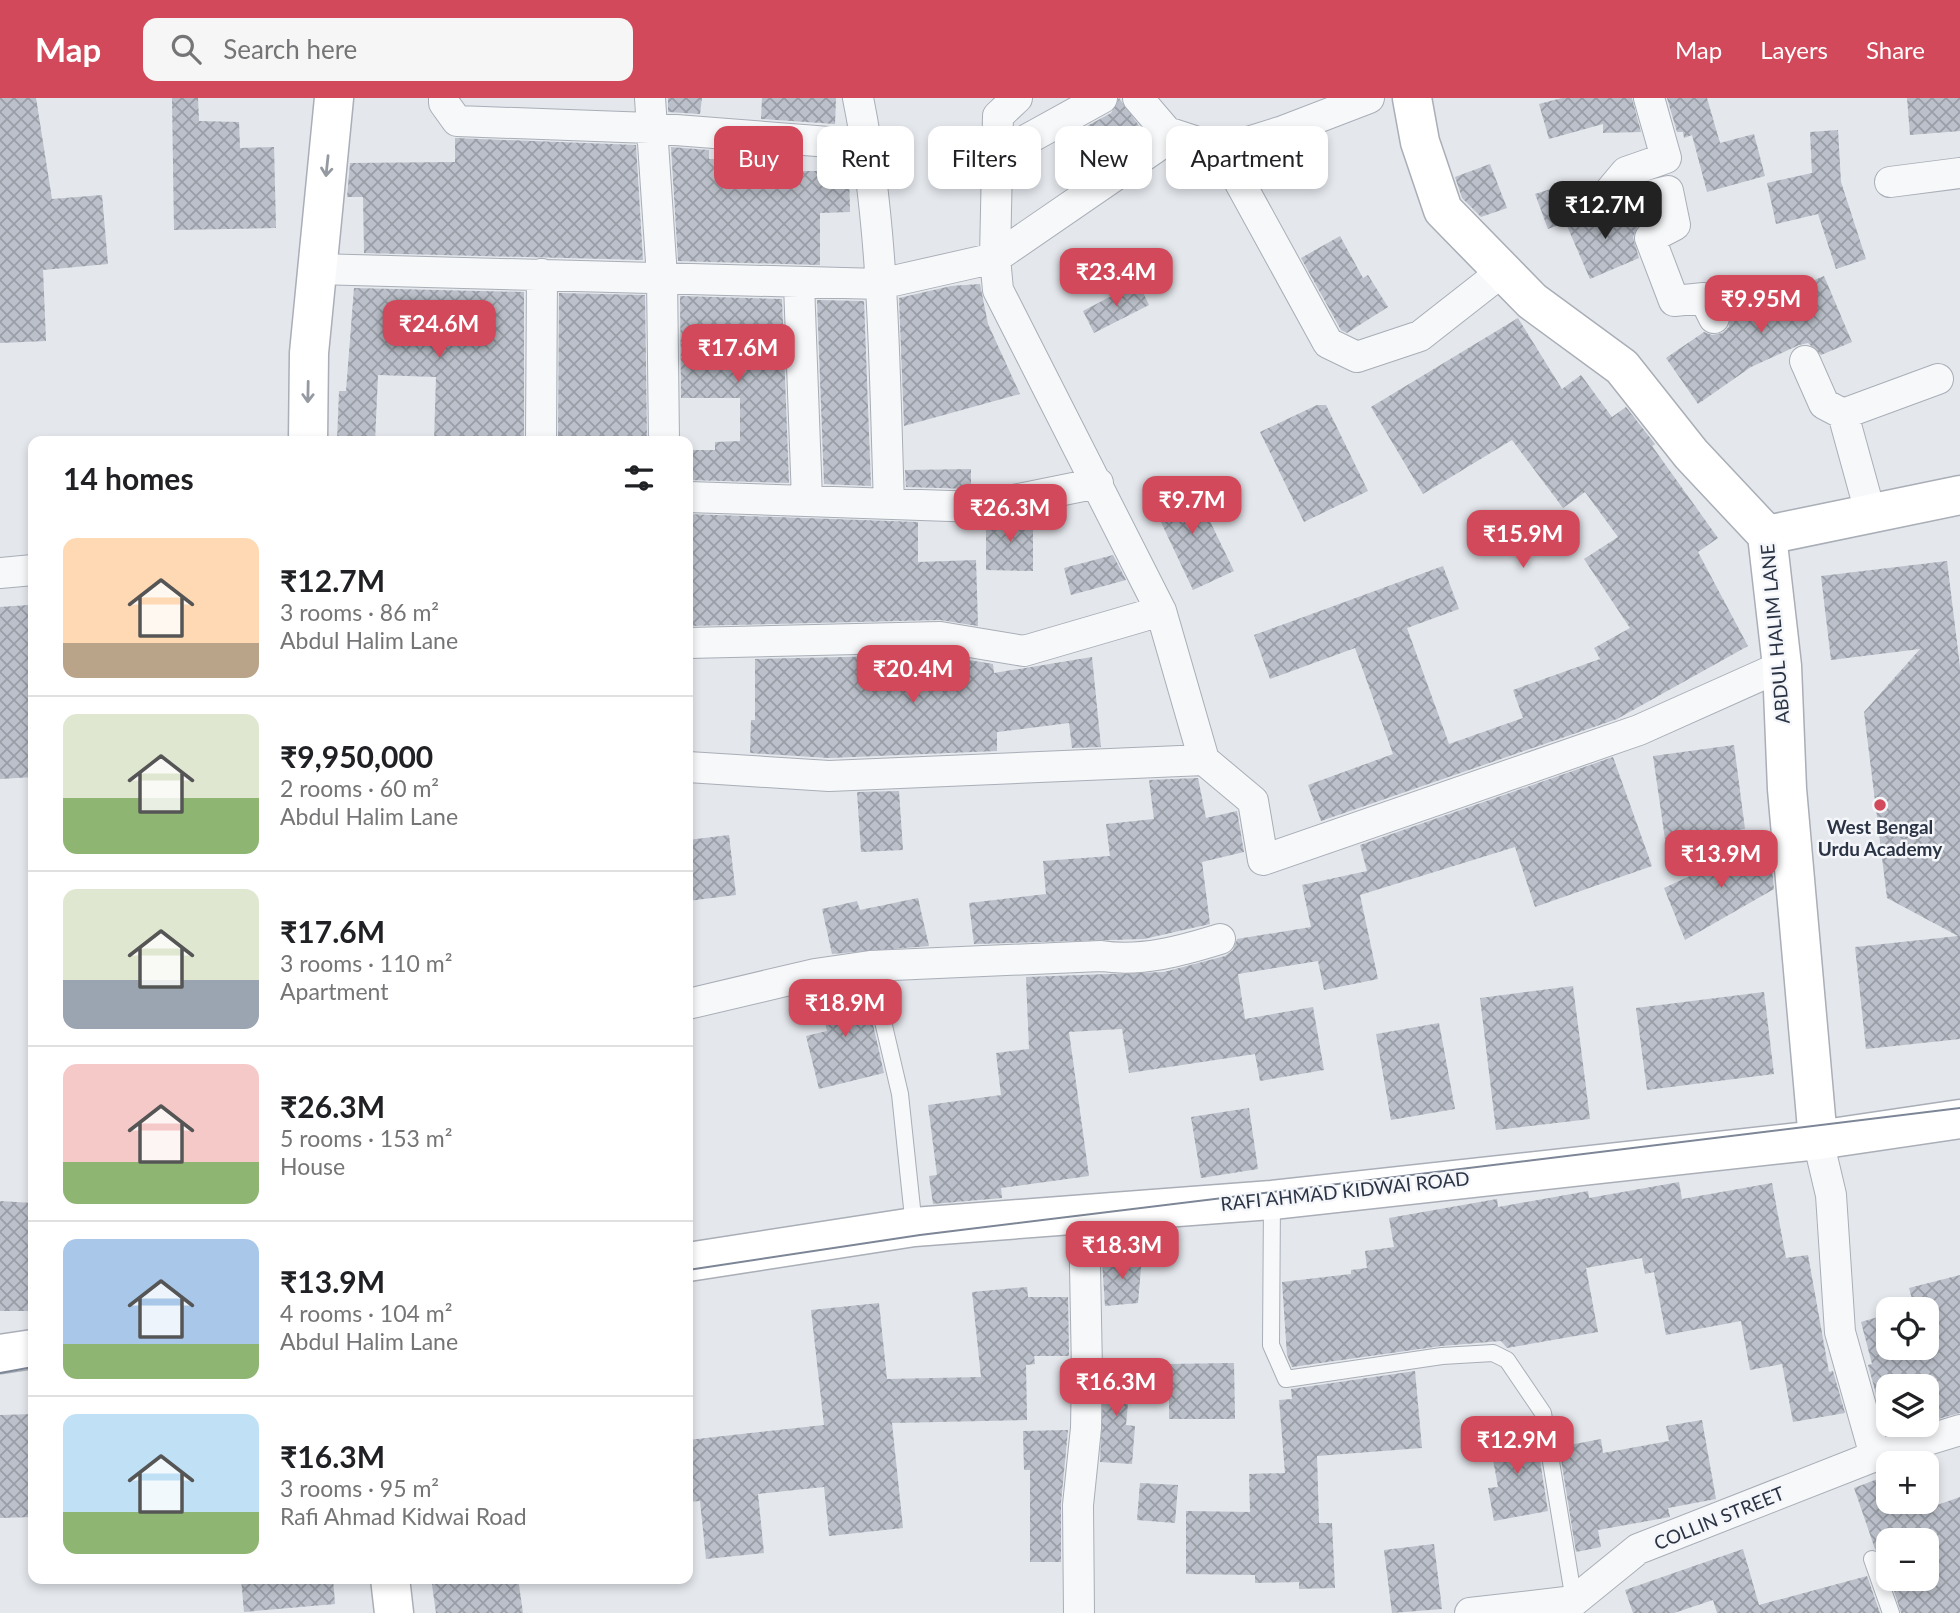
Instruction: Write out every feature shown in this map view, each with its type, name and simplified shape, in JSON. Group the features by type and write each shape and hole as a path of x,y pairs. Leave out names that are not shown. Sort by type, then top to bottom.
{"main road":[{"path":"308,436 309,353 334,98"},
{"name":"ABDUL HALIM LANE","path":"1412,98 1420,142 1443,211 1532,301 1622,367 1691,454 1767,535 1782,666 1787,789 1818,1140"},
{"path":"1767,535 1960,495"},
{"name":"RAFI AHMAD KIDWAI ROAD","path":"693,1261 915,1227 1272,1200 1818,1140 1960,1119"},
{"path":"0,1354 28,1350"},
{"path":"391,1584 394,1613"}],"street":[{"path":"444,98 444,103 457,121 650,128 817,141"},
{"path":"650,98 662,277 664,436"},
{"path":"858,98 864,126"},
{"path":"998,126 998,116 1017,98"},
{"path":"1041,132 1102,98"},
{"path":"1138,98 1166,131"},
{"path":"1296,126 1369,98"},
{"path":"1649,98 1667,158 1626,172 1611,191 1635,200 1668,191 1675,226 1650,238 1674,301 1703,298 1714,318"},
{"path":"316,269 662,277 799,284 880,284 995,258 1166,140"},
{"path":"1890,182 1960,173"},
{"path":"872,189 880,284 889,503"},
{"path":"996,189 995,258 998,290 1161,611 1204,760 1254,801 1262,860 1639,730 1782,666"},
{"path":"1243,189 1328,343 1357,357 1419,336 1503,271"},
{"path":"541,436 542,274"},
{"path":"799,284 807,500"},
{"path":"1805,361 1824,404 1843,414 1870,512"},
{"path":"1843,414 1938,379"},
{"path":"693,497 979,507 1098,483"},
{"path":"0,573 28,570"},
{"path":"693,643 940,637 1024,651 1161,611"},
{"path":"693,767 829,776 1204,760"},
{"path":"693,1003 815,974 870,966 912,962 1155,956 1220,939"},
{"path":"1818,1140 1831,1195 1840,1332 1875,1456"},
{"path":"1079,1613 1078,1505 1086,1428 1087,1371 1084,1214"},
{"name":"COLLIN STREET","path":"1574,1607 1638,1549 1875,1456 1960,1430"},
{"path":"1470,1613 1574,1607"}],"lane":[{"path":"870,966 900,1094 915,1227"},
{"path":"1272,1200 1271,1345 1286,1379 1442,1356 1493,1353 1507,1360 1543,1413 1574,1607"},
{"path":"1872,1559 1891,1613"}],"building":[{"path":"0,98 36,98 52,199 102,195 108,264 43,270 46,341 0,343"},
{"path":"172,98 198,98 199,121 239,122 240,148 274,147 276,228 174,230"},
{"path":"668,98 702,98 700,114 668,112"},
{"path":"762,98 836,98 835,124 761,119"},
{"path":"1119,98 1139,126 1087,126 1111,113"},
{"path":"1562,98 1632,98 1641,132 1603,133 1603,124 1549,139 1539,104"},
{"path":"1667,98 1707,98 1720,143 1754,134 1765,176 1707,192 1692,135 1684,138 1683,132 1677,132"},
{"path":"1907,98 1960,98 1960,131 1910,135"},
{"path":"1838,130 1841,182 1866,259 1836,269 1818,214 1776,224 1767,183 1812,173 1810,132"},
{"path":"455,138 636,145 643,260 364,253 363,197 347,197 350,163 455,162"},
{"path":"671,147 709,150 709,159 714,159 714,189 803,189 803,171 817,171 817,189 849,189 850,212 820,213 820,265 678,261"},
{"path":"1490,164 1507,208 1481,217 1462,198 1455,177"},
{"path":"1560,186 1573,220 1548,229 1535,194"},
{"path":"1608,209 1634,216 1638,226 1633,237 1639,258 1590,279 1567,226"},
{"path":"1340,236 1363,278 1368,275 1388,307 1347,333 1341,330 1301,258"},
{"path":"1824,276 1852,342 1821,355 1808,343 1799,345 1751,367 1698,404 1666,358 1704,332 1712,335 1722,333 1729,327 1730,313 1742,305 1739,296 1774,281 1780,295"},
{"path":"1138,282 1149,305 1094,333 1083,311"},
{"path":"980,284 988,324 1020,394 904,426 899,298 951,286"},
{"path":"354,288 524,292 524,436 434,436 436,377 378,375 375,436 337,436 339,391 346,391"},
{"path":"559,293 645,295 647,436 558,436"},
{"path":"680,296 782,299 789,483 693,480 693,450 715,450 715,442 740,441 740,398 681,398"},
{"path":"817,300 864,301 871,486 824,484"},
{"path":"1518,318 1562,389 1581,375 1612,417 1626,407 1655,444 1652,446 1718,538 1698,552 1748,646 1617,719 1321,821 1308,785 1393,754 1355,648 1270,679 1254,635 1443,566 1459,609 1407,628 1449,744 1523,718 1513,690 1600,659 1594,648 1630,628 1584,559 1618,537 1585,492 1563,508 1512,440 1423,494 1371,407"},
{"path":"1317,405 1326,405 1368,491 1304,522 1260,432"},
{"path":"971,469 971,489 906,487 905,470"},
{"path":"1191,482 1234,571 1193,590 1151,501"},
{"path":"693,514 918,522 918,562 976,560 978,626 940,620 693,626"},
{"path":"1033,514 1033,571 986,570 986,523"},
{"path":"1113,555 1126,580 1071,595 1064,568"},
{"path":"1947,561 1960,667 1960,1039 1866,1049 1855,947 1958,936 1887,898 1864,712 1920,649 1831,660 1821,576"},
{"path":"28,605 28,777 0,779 0,607"},
{"path":"939,655 993,664 994,673 1092,657 1101,747 1072,748 1069,723 997,732 997,751 829,758 750,753 751,720 755,720 755,659"},
{"path":"1734,745 1745,829 1665,839 1653,756"},
{"path":"1613,757 1652,866 1535,907 1515,847 1360,895 1378,979 1324,990 1318,961 1238,974 1245,1019 1313,1007 1324,1070 1260,1081 1255,1054 1129,1073 1122,1029 1069,1032 1089,1176 1001,1188 1002,1198 933,1204 929,1176 937,1175 928,1105 1001,1095 996,1053 1029,1049 1026,977 1164,972 1225,956 1233,950 1237,939 1311,927 1302,885 1367,871 1360,845"},
{"path":"1198,778 1206,818 1237,811 1244,852 1202,862 1210,924 1144,939 974,944 969,903 1046,894 1043,861 1110,856 1106,824 1154,819 1149,780"},
{"path":"899,791 903,850 861,852 857,792"},
{"path":"729,835 736,895 693,900 693,839"},
{"path":"1763,842 1771,859 1774,889 1685,940 1664,888"},
{"path":"918,898 929,946 832,954 822,909 857,901 860,910"},
{"path":"864,985 884,1073 819,1089 806,1036 827,1031 817,991"},
{"path":"1573,986 1590,1119 1496,1130 1480,998"},
{"path":"1764,992 1774,1074 1647,1090 1636,1008"},
{"path":"1439,1023 1455,1109 1391,1120 1376,1034"},
{"path":"1249,1108 1258,1169 1201,1178 1191,1117"},
{"path":"1679,1182 1682,1199 1772,1183 1786,1258 1808,1255 1829,1372 1833,1371 1845,1413 1793,1422 1782,1364 1750,1370 1741,1321 1666,1335 1654,1272 1645,1274 1642,1258 1586,1268 1598,1332 1507,1348 1501,1341 1441,1346 1292,1367 1287,1355 1282,1282 1351,1274 1351,1270 1367,1268 1365,1251 1394,1247 1389,1218 1497,1199 1498,1207 1588,1191 1589,1198"},
{"path":"0,1201 28,1203 28,1311 0,1311"},
{"path":"1142,1256 1138,1303 1105,1306 1102,1260"},
{"path":"1960,1275 1960,1413 1939,1419 1939,1374 1876,1374 1876,1394 1868,1365 1872,1364 1861,1322 1876,1318 1876,1360 1939,1360 1939,1297 1911,1297 1909,1288"},
{"path":"1027,1287 1028,1297 1068,1297 1069,1356 1034,1356 1035,1364 1026,1365 1027,1420 892,1423 903,1528 829,1536 824,1487 758,1494 764,1553 706,1559 700,1501 693,1502 693,1439 824,1425 811,1310 879,1303 887,1379 981,1377 972,1292"},
{"path":"1234,1363 1235,1419 1169,1419 1169,1364"},
{"path":"1104,1368 1131,1370 1126,1425 1135,1426 1132,1464 1100,1462"},
{"path":"1415,1371 1422,1448 1317,1456 1319,1523 1332,1523 1335,1588 1299,1589 1299,1582 1255,1583 1255,1575 1186,1574 1186,1511 1250,1512 1249,1474 1285,1473 1279,1400 1292,1399 1291,1389"},
{"path":"28,1414 28,1517 0,1518 0,1415"},
{"path":"1702,1420 1716,1499 1668,1508 1670,1517 1598,1530 1601,1547 1576,1552 1559,1447 1601,1439 1603,1453 1669,1441 1666,1426"},
{"path":"1535,1429 1548,1511 1494,1521 1488,1488 1498,1487 1489,1437"},
{"path":"1068,1430 1061,1503 1061,1562 1030,1562 1030,1470 1024,1470 1023,1431"},
{"path":"1876,1480 1876,1514 1939,1514 1939,1504 1960,1497 1960,1613 1901,1613 1894,1591 1939,1591 1939,1528 1876,1528 1876,1550 1854,1488"},
{"path":"1140,1483 1178,1485 1175,1523 1137,1520"},
{"path":"1434,1544 1442,1609 1392,1613 1384,1550"},
{"path":"1743,1549 1759,1605 1867,1576 1880,1613 1717,1613 1713,1600 1674,1613 1633,1613 1625,1590"},
{"path":"242,1584 333,1584 335,1604 244,1612"},
{"path":"432,1584 519,1584 523,1613 436,1613"}],"tram line":[{"path":"693,1269 920,1235 1960,1108"},
{"path":"0,1373 28,1368"}],"place":[{"name":"West Bengal Urdu Academy","path":"1880,805"}]}
